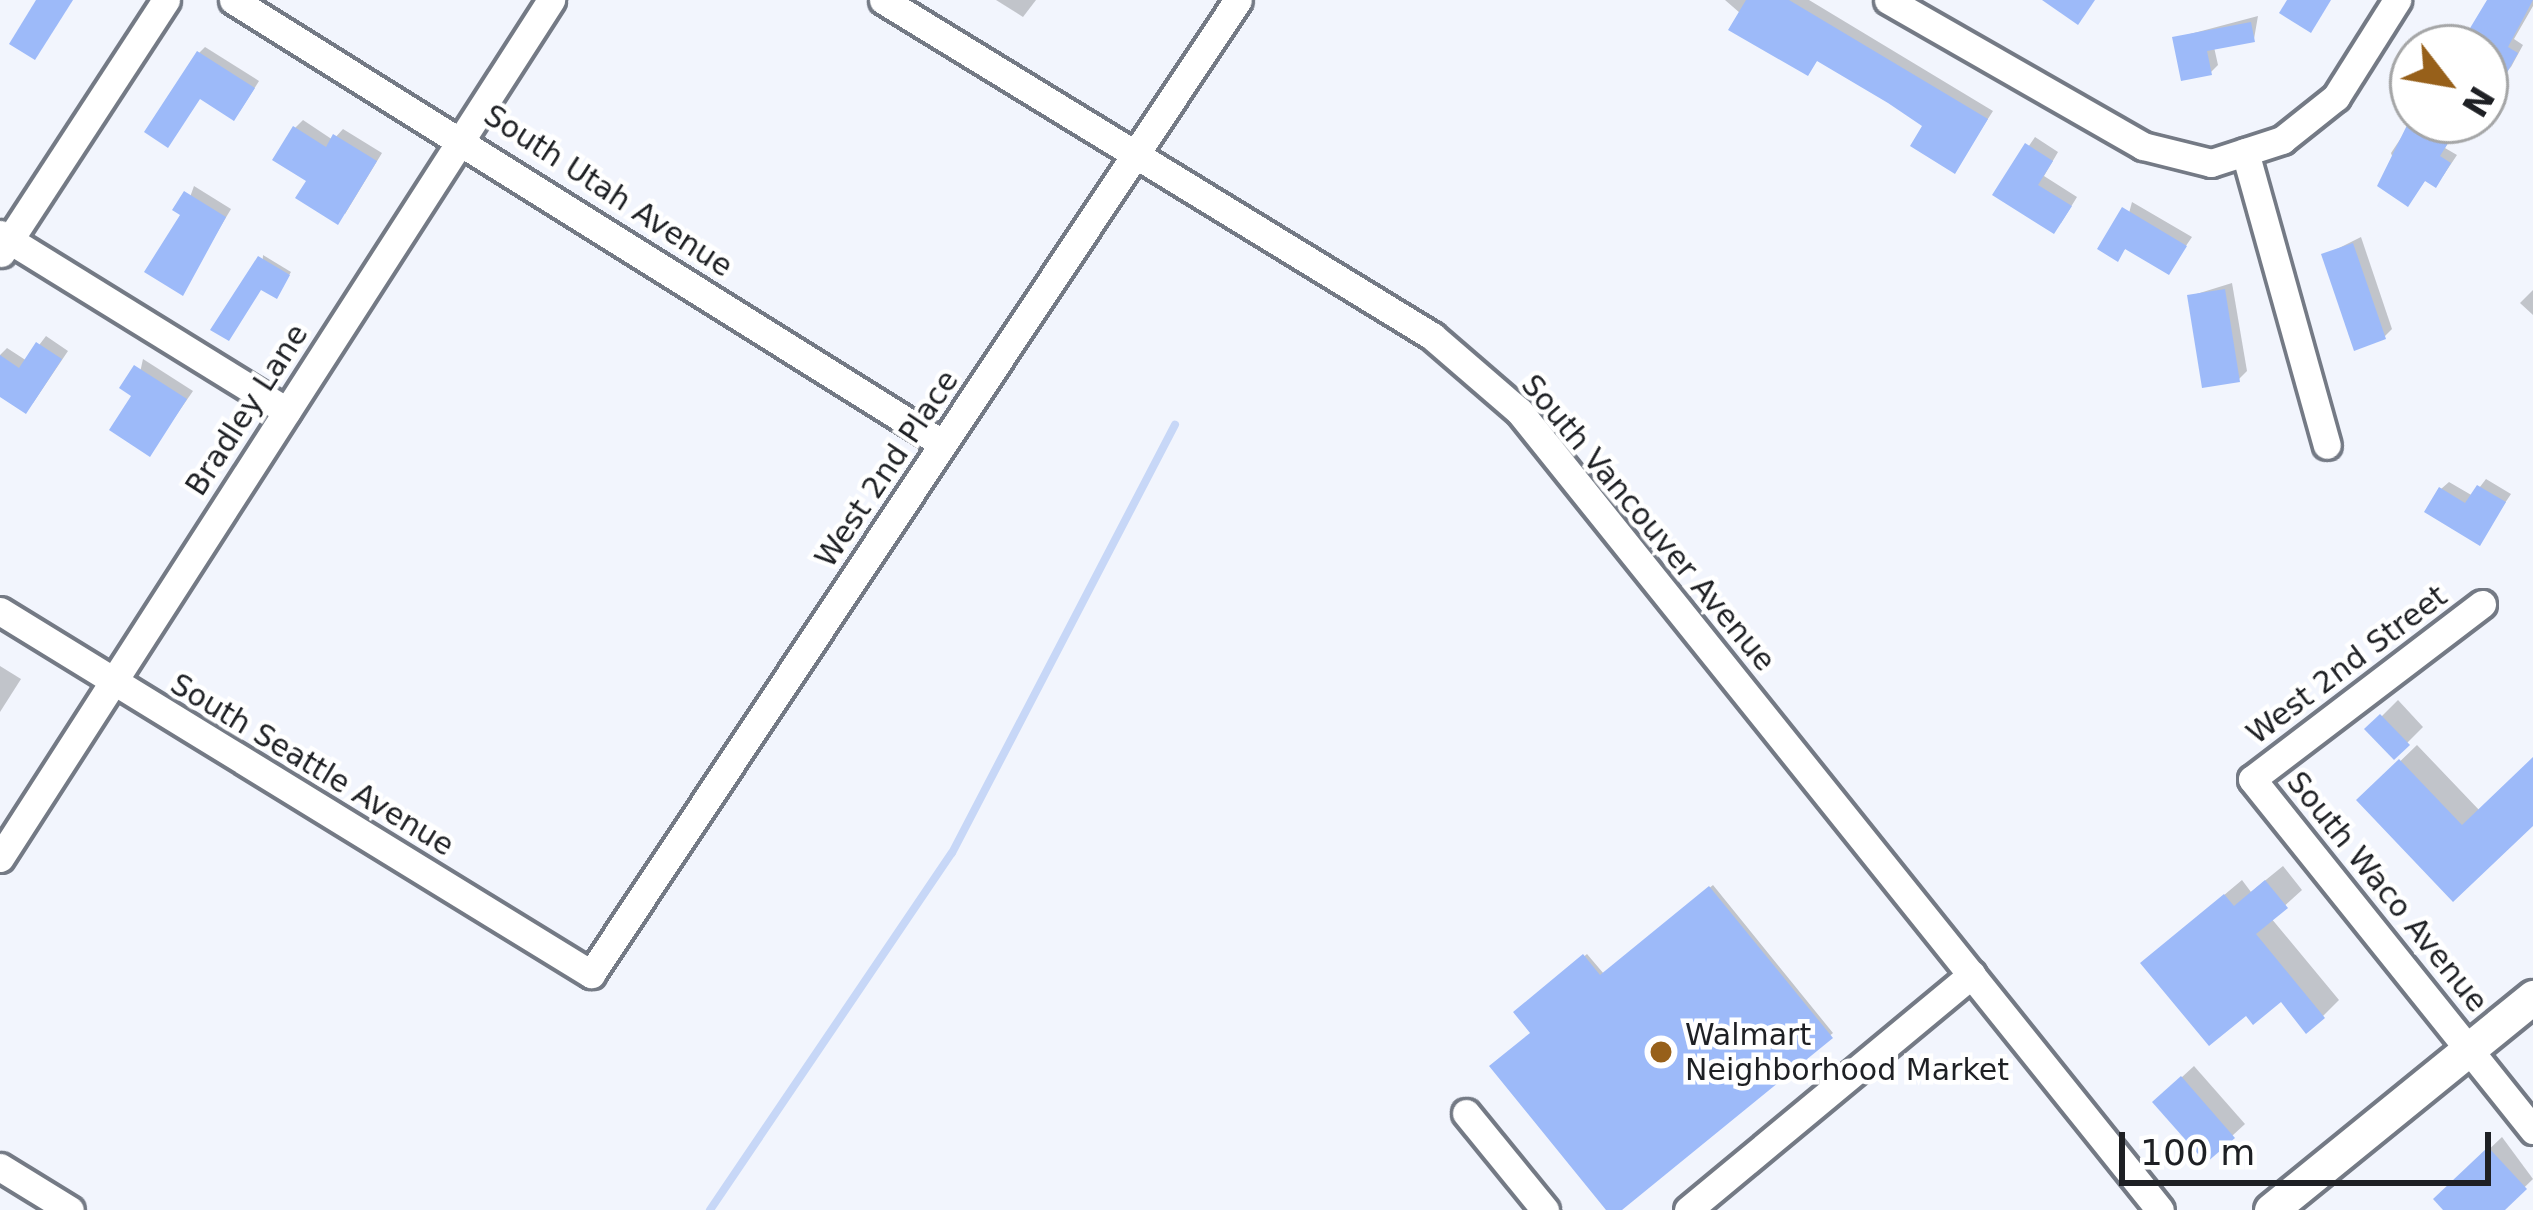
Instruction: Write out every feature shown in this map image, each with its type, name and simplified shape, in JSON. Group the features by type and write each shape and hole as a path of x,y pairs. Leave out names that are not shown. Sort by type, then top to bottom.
{"main road":[{"path":"2271,1210 2533,997"}],"street":[{"path":"166,0 3,242 287,411"},
{"name":"South Utah Avenue","path":"233,0 459,135 943,444"},
{"name":"Bradley Lane","path":"0,858 459,135 551,0"},
{"name":"West 2nd Place","path":"591,974 1238,0"},
{"path":"1888,0 1927,10 2143,146 2211,163 2282,140 2336,97 2397,0"},
{"name":"South Vancouver Avenue","path":"893,3 1134,157 1432,336 1519,411 2160,1210"},
{"path":"2245,152 2327,445"},
{"name":"West 2nd Street","path":"2252,779 2482,604"},
{"name":"South Seattle Avenue","path":"0,611 591,974"},
{"name":"South Waco Avenue","path":"2252,779 2533,1130"},
{"path":"1688,1210 1972,974"},
{"path":"1466,1113 1545,1210"},
{"path":"0,1167 70,1210"}],"building":[{"path":"36,0 73,0 35,60 9,44"},
{"path":"1746,0 1789,0 1988,119 1955,174 1910,146 1922,126 1888,103 1817,61 1808,76 1728,30"},
{"path":"2042,0 2095,0 2078,25"},
{"path":"2287,0 2331,0 2311,33 2279,13"},
{"path":"2487,0 2533,0 2509,45 2509,24 2472,24"},
{"path":"2251,22 2255,42 2207,51 2212,75 2181,81 2172,37"},
{"path":"2509,48 2518,53 2509,69"},
{"path":"197,51 255,88 234,121 200,99 168,148 144,132"},
{"path":"293,126 326,147 333,134 377,161 338,225 295,198 306,181 272,160"},
{"path":"2025,143 2053,161 2038,185 2072,206 2054,234 1992,195"},
{"path":"2398,144 2448,144 2440,156 2451,163 2436,188 2425,181 2408,207 2377,186"},
{"path":"184,191 226,217 183,296 144,272 180,215 172,210"},
{"path":"2122,207 2187,246 2169,275 2125,249 2118,262 2097,249"},
{"path":"2353,243 2386,339 2354,351 2321,254"},
{"path":"258,256 290,275 277,299 261,290 229,341 210,330"},
{"path":"2225,289 2240,382 2202,388 2187,295"},
{"path":"36,342 62,359 26,414 0,397 0,355 19,368"},
{"path":"134,365 187,399 150,457 109,430 131,396 119,388"},
{"path":"2477,485 2506,502 2480,546 2424,512 2439,487 2465,503"},
{"path":"2380,714 2410,745 2394,760 2364,729"},
{"path":"2533,757 2533,826 2453,902 2356,800 2399,759 2462,825"},
{"path":"2265,880 2288,908 2256,934 2325,1018 2306,1034 2281,1002 2253,1025 2246,1016 2209,1046 2140,963 2224,894 2234,906"},
{"name":"Walmart Neighborhood Market","path":"1709,886 1833,1038 1622,1210 1606,1210 1489,1066 1530,1033 1513,1012 1583,954 1600,975"},
{"path":"2181,1076 2235,1138 2206,1163 2152,1102"},
{"path":"2488,1147 2527,1189 2505,1210 2443,1210 2433,1199"}],"waterway":[{"path":"710,1210 952,853 1175,424"}],"place":[{"name":"Walmart Neighborhood Market","path":"1661,1052"}]}
